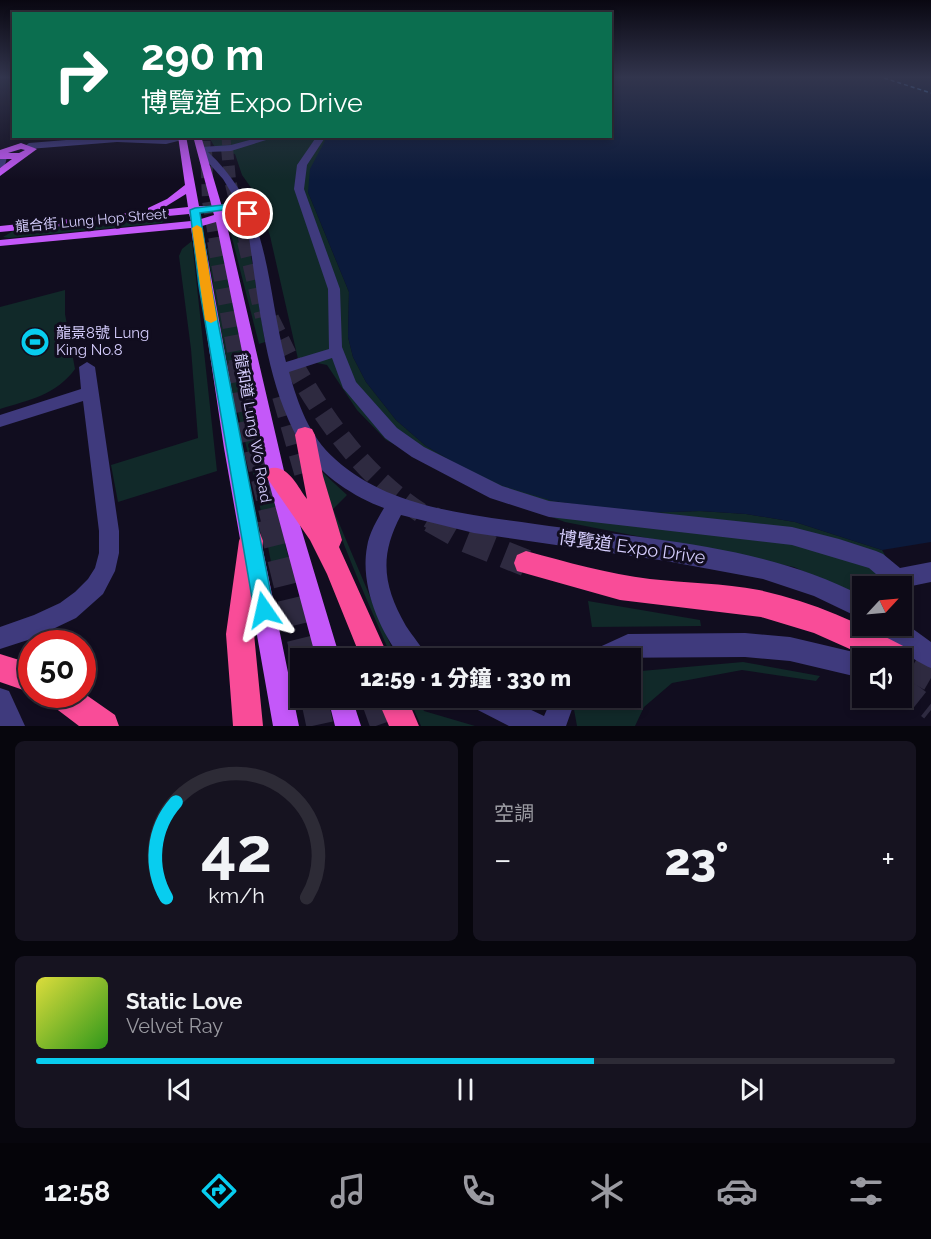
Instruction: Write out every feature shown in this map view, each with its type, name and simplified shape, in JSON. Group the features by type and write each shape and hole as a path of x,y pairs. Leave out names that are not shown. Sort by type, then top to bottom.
{"highway":[{"path":"305,435 312,476 337,568"},
{"path":"276,475 318,532 337,568 371,648"},
{"path":"248,726 240,634 251,541"},
{"path":"526,563 579,579 627,589 741,601 784,610 881,648"},
{"path":"0,668 18,674"},
{"path":"79,708 104,726"},
{"path":"396,708 404,726"}],"main road":[{"name":"龍和道 Lung Wo Road","path":"182,138 196,217 203,275 286,726"},
{"name":"龍和道 Lung Wo Road","path":"198,138 218,212 276,475 325,648"},
{"path":"1,155 31,148"},
{"path":"0,173 31,148"},
{"path":"1,155 21,156"},
{"path":"139,215 171,201 190,186"},
{"name":"龍合街 Lung Hop Street","path":"0,243 196,217 218,212"},
{"name":"龍合街 Lung Hop Street","path":"0,229 139,215 196,217"},
{"path":"343,708 348,726"}],"street":[{"path":"31,148 70,142 134,139 166,141 182,138"},
{"path":"201,150 243,146 269,138"},
{"path":"321,138 302,165 299,189 334,289 333,320 336,352 349,384 391,433 418,452 497,492 549,509 792,536 839,548 876,561 897,579 931,572"},
{"path":"166,141 185,154"},
{"path":"243,146 253,155"},
{"name":"博覽道 Expo Drive","path":"201,150 228,177 246,210 254,231 274,348 305,435 328,464 371,494 424,513 485,525 749,566 819,587 852,603"},
{"path":"218,212 232,206 246,210"},
{"path":"280,369 336,352"},
{"path":"0,638 43,624 65,613 94,586 107,563 108,526 87,367"},
{"path":"0,421 90,392"},
{"path":"397,504 382,530 375,562 377,580 407,648"},
{"path":"624,648 628,646 745,645 790,649 852,664"},
{"path":"0,699 12,726"},
{"path":"501,708 536,726"},
{"path":"554,726 560,708"}],"green space":[{"path":"210,138 327,138 308,192 349,292 348,337 353,357 366,382 396,420 426,446 455,463 553,501 637,513 700,511 746,514 795,522 882,550 897,576 852,576 852,593 794,567 565,522 492,495 386,440 357,410 327,365 298,359 270,236 263,214 252,189 242,175 235,154 217,151"},
{"path":"165,216 162,223 3,237 15,230"},
{"path":"247,231 265,342 259,344 231,234"},
{"path":"192,241 217,471 118,502 111,465 198,438 191,349 179,256 182,249"},
{"path":"222,245 255,413 294,579 276,587 254,477 228,374 207,248"},
{"name":"龍景8號 Lung King No.8","path":"65,290 65,314 75,369 68,378 51,391 0,409 0,307"},
{"path":"320,472 347,495 333,509 392,648 388,648 353,566"},
{"path":"588,601 700,620 701,626 592,627"},
{"path":"743,662 820,676 816,681 742,670 672,683 644,707 635,726 577,726 574,708 641,708 641,671"},
{"path":"413,708 422,708 424,711 475,726 421,726"}],"water":[{"path":"612,112 931,112 931,542 882,550 795,522 746,514 700,511 637,513 553,501 503,486 426,446 396,420 366,382 353,357 348,337 349,292 308,192 310,169 326,138 612,138"}],"tunnel":[{"path":"206,138 206,148"},
{"path":"226,138 227,150"},
{"path":"206,148 208,201 215,242"},
{"path":"227,148 230,180 245,242"},
{"path":"215,241 237,363"},
{"path":"245,241 263,317"},
{"path":"271,318 293,363"},
{"path":"236,362 247,421 271,521"},
{"path":"292,362 320,408 352,451 390,489 434,521"},
{"path":"282,396 305,476"},
{"path":"271,519 303,648"},
{"path":"431,519 466,539 526,563"},
{"path":"912,667 931,678"},
{"path":"912,695 931,710"},
{"path":"316,708 320,726"},
{"path":"378,708 384,726"}],"slow traffic":[{"path":"197,228 211,320"}],"place":[{"name":"龍景8號 Lung King No.8","path":"35,342"}],"route":[{"path":"248,214 246,210 232,206 195,210 201,264 264,610"}]}
